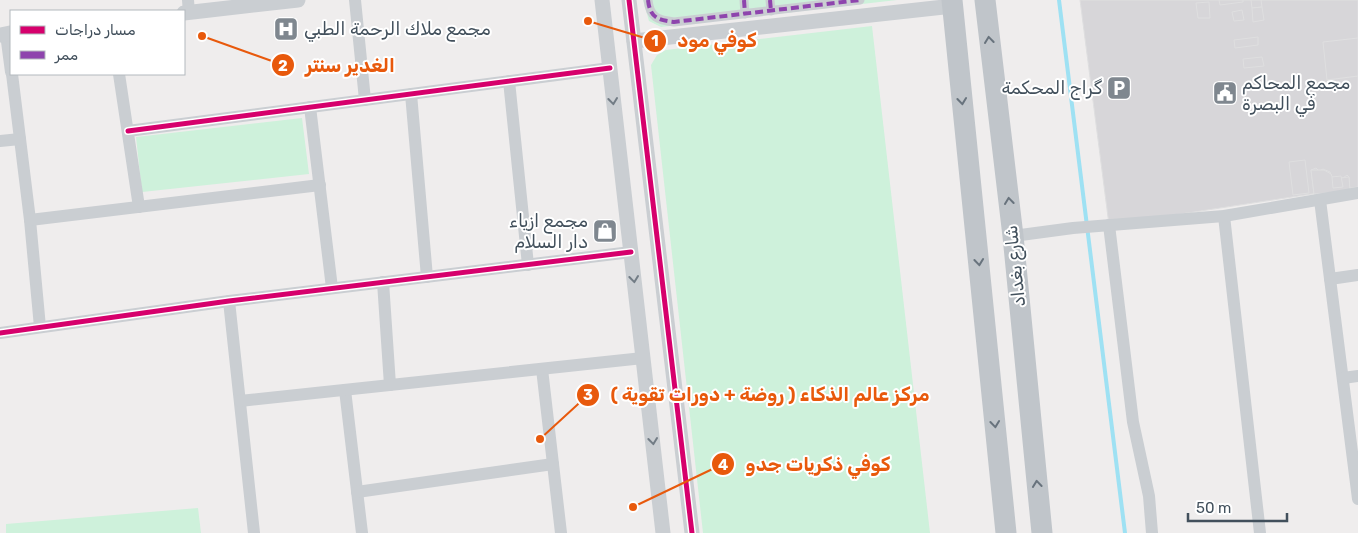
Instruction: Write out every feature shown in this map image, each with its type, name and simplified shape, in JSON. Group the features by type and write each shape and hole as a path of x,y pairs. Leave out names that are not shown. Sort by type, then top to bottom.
{"highway":[{"name":"شارع بغداد","path":"985,0 1013,236 1042,533"},
{"name":"شارع بغداد","path":"952,3 1006,533"}],"street":[{"path":"187,9 298,0"},
{"path":"355,0 365,100"},
{"path":"602,0 663,533"},
{"path":"629,0 692,533"},
{"path":"648,0 651,14 658,20 674,22 860,0"},
{"path":"744,0 745,14"},
{"path":"770,0 771,10"},
{"path":"634,41 952,3"},
{"path":"6,34 10,65"},
{"path":"128,131 610,68"},
{"path":"11,75 30,220 40,327"},
{"path":"119,75 139,207"},
{"path":"509,81 528,265"},
{"path":"412,94 427,277"},
{"path":"310,107 332,288"},
{"path":"0,141 20,139"},
{"path":"30,220 320,185"},
{"path":"623,187 650,185"},
{"path":"1013,236 1073,228 1224,216 1358,193"},
{"path":"1320,200 1358,499"},
{"path":"1224,216 1260,533"},
{"path":"1103,226 1133,422 1150,496 1152,533"},
{"path":"0,333 229,301 631,252"},
{"path":"1330,279 1358,275"},
{"path":"383,282 390,386"},
{"path":"229,301 254,533"},
{"path":"240,402 643,358"},
{"path":"542,369 561,533"},
{"path":"1342,378 1358,376"},
{"path":"345,390 362,533"},
{"path":"358,492 553,464"}],"green space":[{"path":"643,0 897,0 661,27 649,21"},
{"path":"872,26 930,533 703,533 651,65 657,55 666,50"},
{"path":"302,118 309,174 142,192 136,137"},
{"path":"198,508 201,533 6,533 6,524"}],"building":[{"name":"مجمع المحاكم في البصرة","path":"1080,0 1358,0 1358,187 1109,225"},
{"path":"1219,0 1243,0 1243,2 1220,5"},
{"path":"1251,0 1261,0 1262,7 1252,8"},
{"path":"1209,2 1210,18 1198,18 1196,3"},
{"path":"1262,7 1264,20 1253,22 1252,8"},
{"path":"1242,10 1244,20 1234,21 1232,12"},
{"path":"1258,37 1258,45 1235,48 1234,40"},
{"path":"1358,38 1358,76 1327,80 1323,42"},
{"path":"1262,57 1264,66 1244,68 1243,59"},
{"path":"1305,160 1309,193 1293,195 1289,162"},
{"path":"1316,168 1319,171 1323,169 1330,172 1332,177 1343,178 1347,175 1349,177 1350,191 1314,194 1311,170"},
{"path":"1311,170 1324,170 1331,174 1333,179 1349,177 1350,191 1314,194"},
{"path":"1341,176 1343,187 1333,188 1332,177"}],"waterway":[{"path":"1059,0 1125,533"}],"marked path":[{"path":"648,0 651,11 656,17 674,22 860,0"},
{"path":"744,0 745,14"},
{"path":"770,0 771,11"}],"cycle path":[{"path":"629,0 692,533"},
{"path":"128,131 610,68"},
{"path":"0,333 229,301 631,252"}],"place":[{"name":"كوفي مود","path":"588,21"},
{"name":"مجمع ملاك الرحمة الطبي","path":"286,29"},
{"name":"الغدير سنتر","path":"202,36"},
{"name":"گراج المحكمة","path":"1119,88"},
{"name":"مجمع المحاكم في البصرة","path":"1225,93"},
{"name":"مجمع ازياء دار السلام","path":"605,231"},
{"name":"مركز عالم الذكاء ( روضة + دورات تقوية )","path":"540,439"},
{"name":"كوفي ذكريات جدو","path":"633,507"}]}
